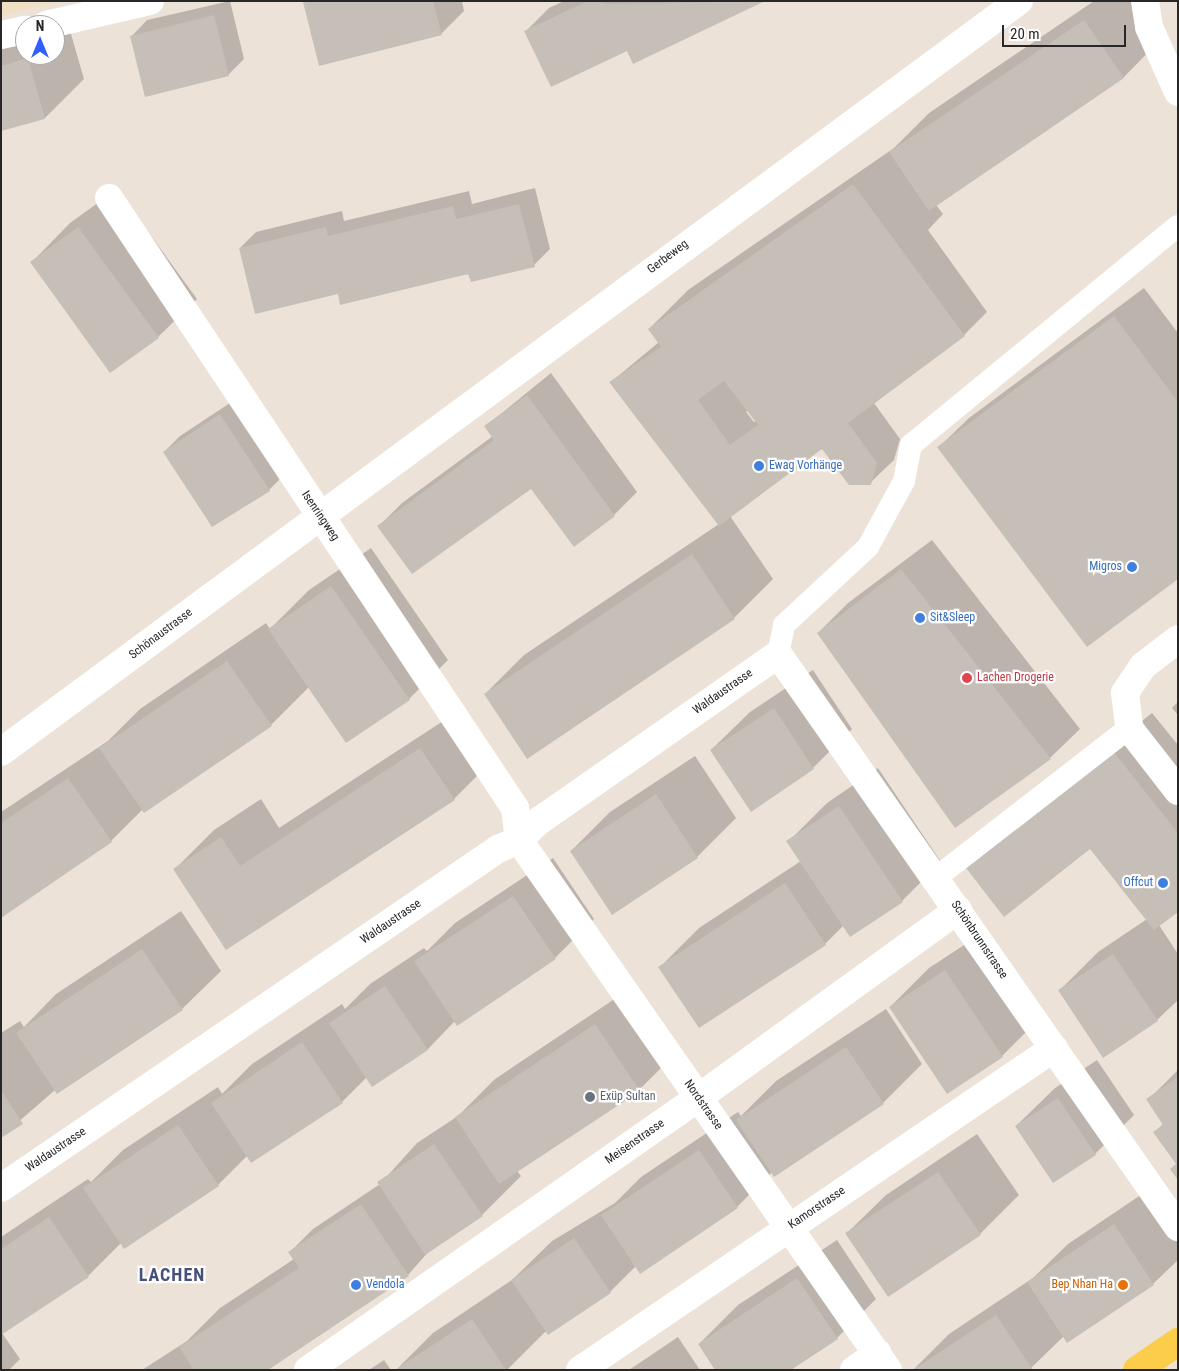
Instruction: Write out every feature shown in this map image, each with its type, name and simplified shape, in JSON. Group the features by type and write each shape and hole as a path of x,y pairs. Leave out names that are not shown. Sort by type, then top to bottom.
{"main road":[{"path":"1137,1370 1178,1342"}],"street":[{"path":"65,21 150,1"},
{"name":"Gerbeweg","path":"320,516 1019,1"},
{"path":"1144,1 1149,27 1178,92"},
{"path":"1,35 15,32"},
{"name":"Isenringweg","path":"108,198 515,808 519,840"},
{"name":"Schönaustrasse","path":"1,752 320,516"},
{"path":"1178,639 1143,666 1125,693 1128,728 1178,791"},
{"name":"Waldaustrasse","path":"1,1188 498,849 519,840 539,821 778,654"},
{"name":"Schönbrunnstrasse","path":"778,654 937,877 1178,1227"},
{"name":"Nordstrasse","path":"519,840 883,1361"},
{"name":"Meisenstrasse","path":"308,1370 698,1098 958,910"},
{"name":"Kamorstrasse","path":"580,1370 1054,1048"},
{"path":"854,1370 883,1361"}],"lane":[{"path":"778,654 784,625 868,547 904,480 911,445 1178,226"},
{"path":"937,877 1128,728"}],"shaded area":[{"path":"1,1 60,1 1,16"}],"building":[{"path":"433,1 442,35 319,66 303,2"},
{"path":"588,1 610,4 765,1 633,64 627,51 551,87 524,31"},
{"path":"214,15 229,76 145,97 130,36"},
{"path":"1084,20 1124,78 929,211 889,152"},
{"path":"15,62 15,65 30,65 45,119 1,131 1,66"},
{"path":"853,184 965,336 848,423 877,463 871,485 849,485 822,449 719,526 609,382 661,347 648,329","holes":["724,381 758,425 730,445 698,400"]},
{"path":"519,204 535,267 471,282 468,274 340,305 338,294 255,314 239,248 326,227 328,236 453,206 456,219"},
{"path":"78,227 159,338 110,373 30,262"},
{"path":"1114,316 1178,402 1178,579 1087,647 937,447"},
{"path":"527,395 615,516 574,547 531,489 412,574 377,526 494,440 484,426"},
{"path":"220,414 270,491 212,527 163,452"},
{"path":"692,554 735,619 527,759 484,694"},
{"path":"901,569 1051,759 955,828 817,633"},
{"path":"331,586 410,700 346,743 268,629"},
{"path":"227,661 272,726 144,813 99,748"},
{"path":"774,708 814,769 751,812 710,750"},
{"path":"420,748 455,800 226,950 173,869 221,837 240,866"},
{"path":"1113,751 1178,833 1178,912 1154,930 1090,849 1004,917 966,868"},
{"path":"68,778 112,842 1,918 1,823"},
{"path":"656,794 698,858 612,915 570,851"},
{"path":"839,806 903,902 850,937 786,841"},
{"path":"785,883 826,945 699,1028 658,967"},
{"path":"513,896 556,959 457,1026 414,961"},
{"path":"142,949 183,1010 57,1094 16,1033"},
{"path":"1113,954 1158,1021 1103,1058 1058,990"},
{"path":"945,970 1003,1057 947,1094 889,1007"},
{"path":"385,986 428,1050 372,1087 329,1023"},
{"path":"595,1024 640,1091 499,1184 455,1117"},
{"path":"302,1042 343,1103 251,1163 211,1103"},
{"path":"846,1047 884,1104 774,1177 736,1120"},
{"path":"1178,1077 1178,1180 1170,1169 1176,1164 1153,1132 1163,1125 1146,1099"},
{"path":"1,1090 23,1124 1,1138"},
{"path":"1058,1098 1096,1155 1053,1183 1015,1126"},
{"path":"178,1125 219,1186 124,1249 83,1188"},
{"path":"434,1144 483,1216 425,1255 377,1182"},
{"path":"699,1150 738,1208 640,1274 601,1215"},
{"path":"938,1172 981,1235 888,1297 845,1233"},
{"path":"361,1204 409,1276 268,1370 194,1370 179,1347 299,1268 288,1252"},
{"path":"49,1217 89,1277 1,1335 1,1249"},
{"path":"1114,1224 1154,1285 1067,1343 1027,1282"},
{"path":"574,1238 611,1293 548,1335 511,1280"},
{"path":"797,1278 838,1339 791,1370 715,1370 698,1344"},
{"path":"996,1315 1033,1370 913,1370"},
{"path":"472,1319 506,1370 395,1370"}],"place":[{"name":"Ewag Vorhänge","path":"759,466"},
{"name":"Migros","path":"1132,567"},
{"name":"Sit&Sleep","path":"920,618"},
{"name":"Lachen Drogerie","path":"967,678"},
{"name":"Offcut","path":"1163,883"},
{"name":"Exüp Sultan","path":"590,1097"},
{"name":"Vendola","path":"356,1285"},
{"name":"Bep Nhan Ha","path":"1123,1285"}],"district":[{"name":"LACHEN","path":"172,1275"}]}
